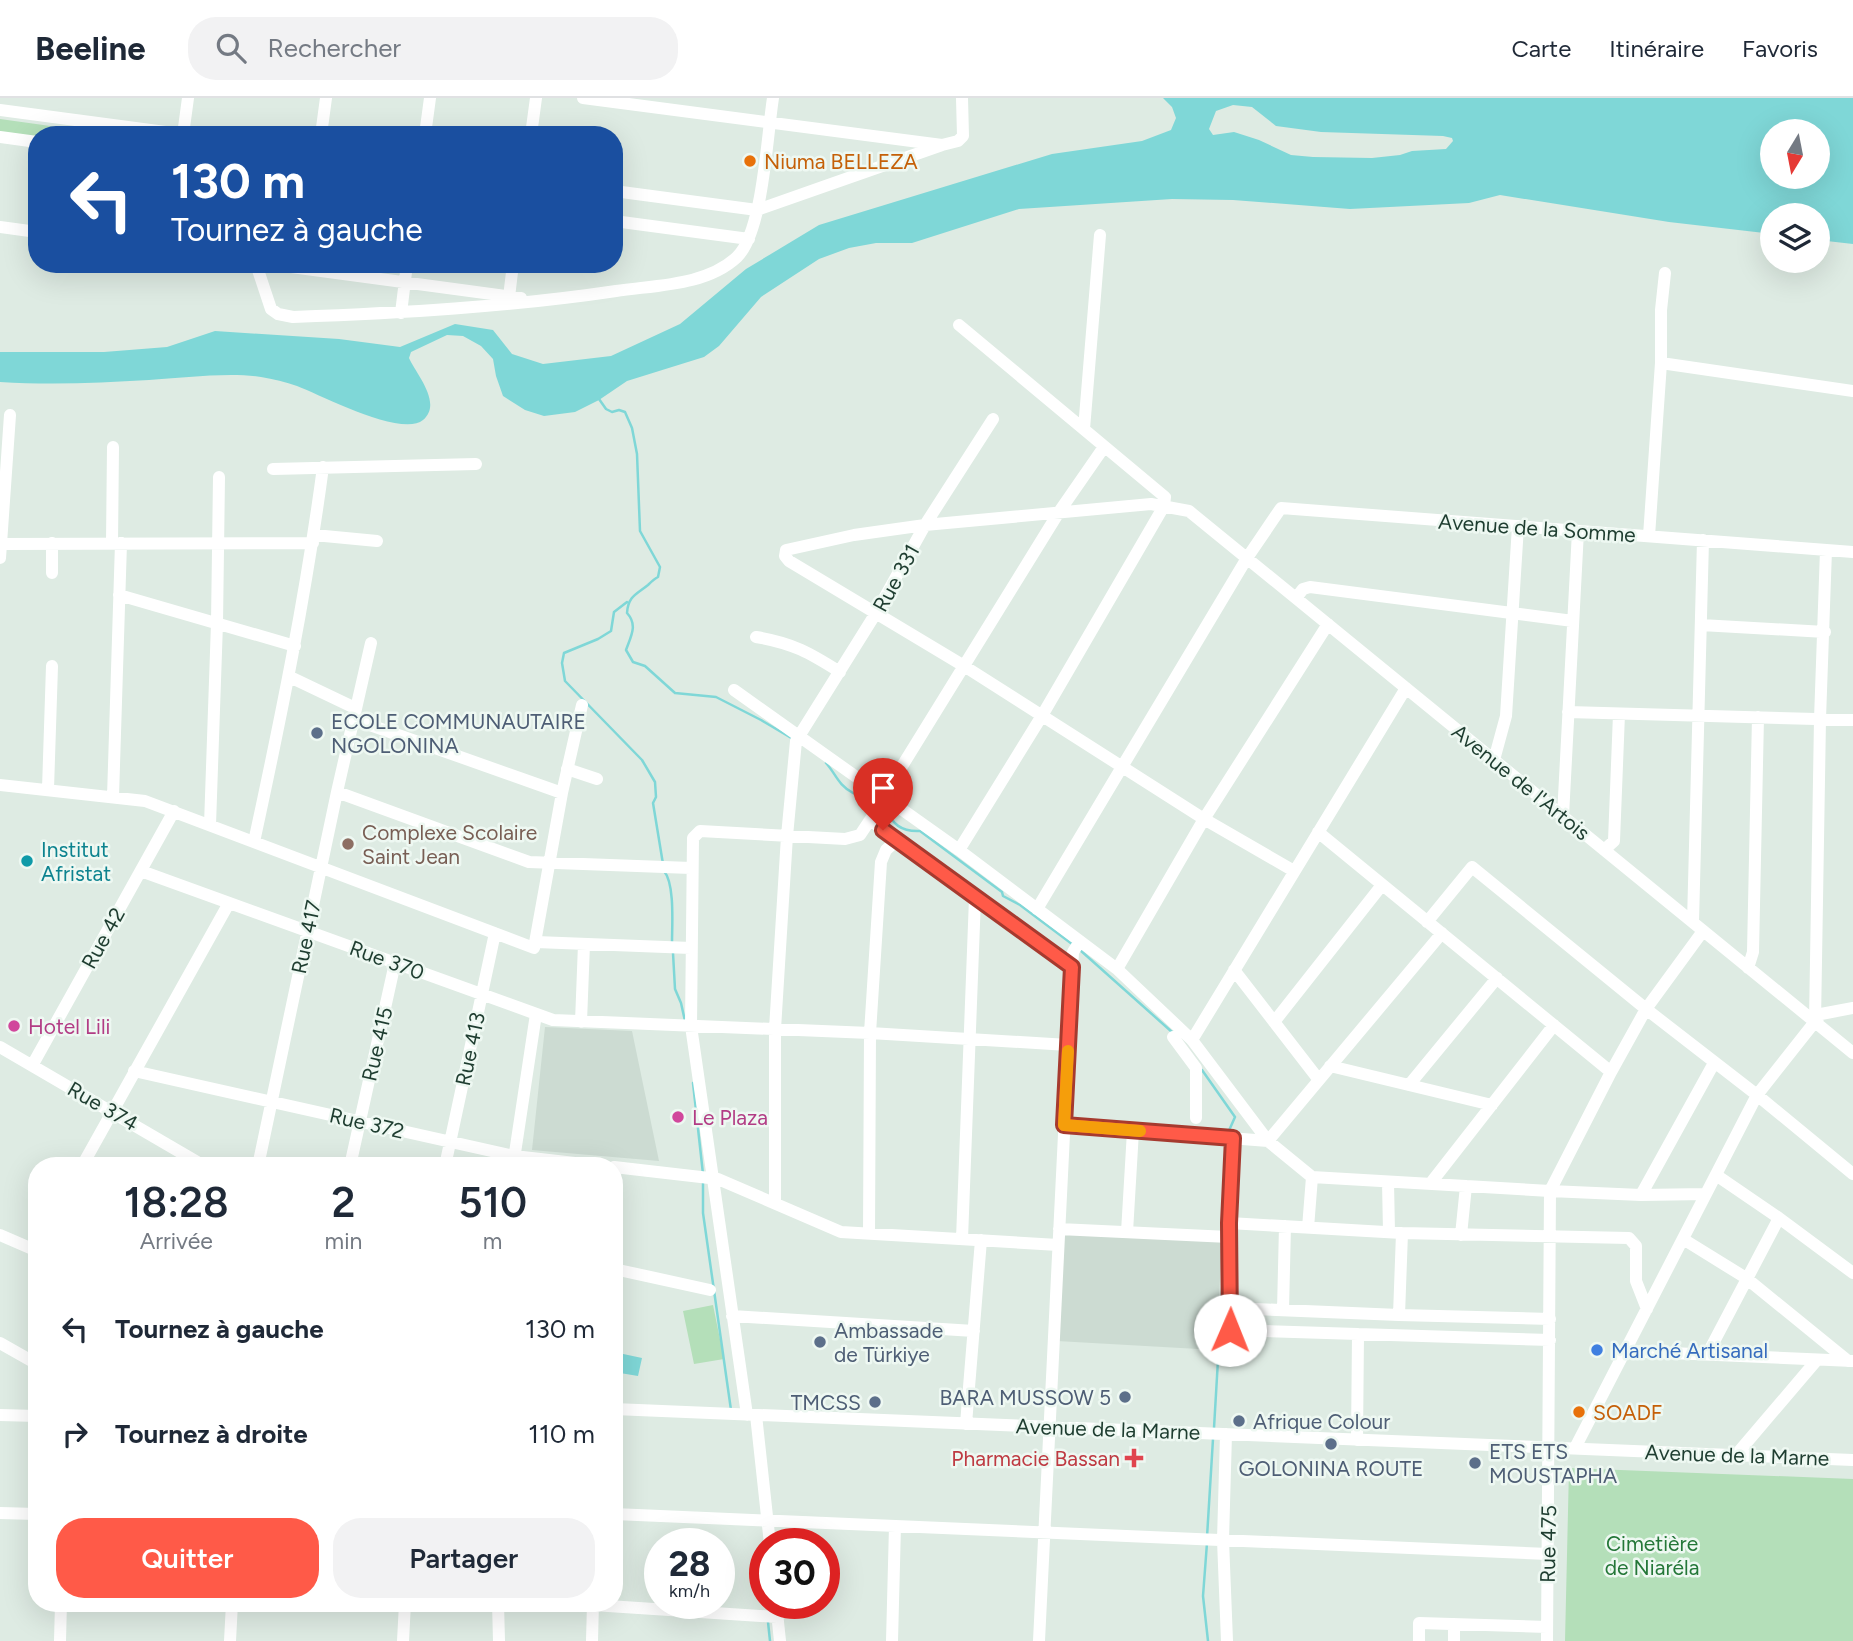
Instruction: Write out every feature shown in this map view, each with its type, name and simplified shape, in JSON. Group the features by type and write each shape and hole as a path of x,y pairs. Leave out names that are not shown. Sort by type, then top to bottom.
{"street":[{"path":"186,126 188,98"},
{"path":"322,126 326,98"},
{"path":"426,126 430,98"},
{"path":"532,126 536,98"},
{"path":"583,98 942,145"},
{"path":"259,273 271,309 278,314 293,317 401,313 545,301 688,280 712,272 737,256 749,239 757,210 773,98"},
{"path":"623,192 757,210 957,141 963,136 961,98"},
{"path":"0,110 118,126"},
{"path":"0,137 28,141"},
{"path":"623,222 749,239"},
{"path":"0,227 28,231"},
{"path":"1084,429 1100,235"},
{"path":"333,273 545,301"},
{"path":"401,313 406,273"},
{"path":"509,296 512,273"},
{"path":"1649,536 1665,273"},
{"path":"959,325 1165,497 1164,506 1043,714 959,850"},
{"path":"1661,363 1853,391"},
{"path":"0,558 10,415"},
{"name":"Rue 331","path":"796,743 876,613 925,525 993,419"},
{"path":"113,447 119,594 113,797"},
{"path":"768,1528 752,1415 706,1177 691,1026 693,838 701,831 845,839 860,835 1059,512 1104,447"},
{"path":"273,469 476,464"},
{"path":"254,842 290,677 323,467"},
{"path":"210,825 218,623 219,477"},
{"path":"1164,506 1059,512 925,525 854,535 786,550 785,556 789,561 1043,714 1204,819 1294,872"},
{"name":"Avenue de l'Artois","path":"1164,506 1189,511 1748,968 1818,1018 1853,1054"},
{"name":"Avenue de la Somme","path":"1247,558 1281,508 1853,552"},
{"path":"1494,760 1506,716 1518,526"},
{"path":"1563,816 1578,531"},
{"path":"1,544 218,543 313,539 377,541"},
{"path":"1550,1191 1646,1009 1698,927 1698,716 1703,540"},
{"path":"52,543 52,573"},
{"path":"1818,1018 1820,719 1826,550"},
{"path":"1037,909 1247,558"},
{"path":"1296,598 1303,589 1310,587 1573,621"},
{"path":"119,594 295,646"},
{"path":"1117,969 1204,819 1328,624"},
{"path":"1701,625 1825,632"},
{"path":"757,637 803,649 841,672"},
{"name":"Rue 417","path":"260,1157 371,643"},
{"path":"48,789 52,666"},
{"path":"290,677 354,714 562,793"},
{"path":"1192,1040 1406,688"},
{"path":"734,690 796,743 884,797 1037,909 1077,946 1117,969 1192,1040 1201,1064 1196,1118"},
{"path":"0,785 145,801 534,948 562,793 582,705"},
{"path":"1568,712 1853,720"},
{"path":"1604,850 1614,841 1619,714"},
{"path":"1748,968 1753,952 1758,717"},
{"path":"775,1202 775,1029 786,836 796,743"},
{"path":"567,769 597,779"},
{"path":"337,792 529,862 691,868"},
{"name":"Rue 42","path":"33,1065 174,811"},
{"path":"870,820 1072,967"},
{"path":"1318,832 1611,1072"},
{"path":"869,1234 870,1032 881,862 886,850 897,840"},
{"path":"1427,922 1472,867 1853,1174"},
{"name":"Rue 370","path":"141,871 553,1020 870,1032 1068,1045"},
{"path":"1275,1022 1382,885"},
{"path":"962,1239 975,898"},
{"path":"87,1157 229,903"},
{"name":"Rue 413","path":"447,1157 495,933"},
{"path":"1268,1141 1441,933"},
{"path":"536,942 691,948"},
{"path":"581,1022 584,944"},
{"path":"1039,1641 1072,967 1077,946"},
{"name":"Rue 415","path":"352,1157 395,963"},
{"path":"1234,970 1319,1080"},
{"path":"1409,1085 1497,978"},
{"path":"1575,1448 1757,1095 1818,1018 1853,1007"},
{"path":"515,1157 536,1014"},
{"path":"1430,1184 1554,1026"},
{"path":"1173,1037 1201,1064 1268,1141 1312,1177 1641,1195 1706,1194"},
{"name":"Rue 374","path":"0,1047 189,1157"},
{"path":"1641,1195 1714,1063"},
{"path":"1330,1066 1492,1105"},
{"name":"Rue 372","path":"134,1071 450,1142 501,1157"},
{"path":"1064,1125 1268,1141"},
{"path":"1128,1232 1133,1131"},
{"path":"1233,1138 1229,1223 1230,1330 1550,1340"},
{"path":"623,1168 706,1177 775,1202 841,1232 1058,1245"},
{"path":"1716,1175 1853,1273"},
{"path":"1308,1228 1312,1177"},
{"path":"1388,1182 1396,1233 1399,1315"},
{"path":"1461,1235 1466,1186"},
{"name":"Rue 475","path":"1547,1641 1550,1191"},
{"path":"1708,1353 1779,1218"},
{"path":"1229,1223 1396,1233 1629,1238 1636,1246 1636,1281 1647,1309"},
{"path":"1283,1310 1285,1226"},
{"path":"1059,1229 1229,1237"},
{"path":"0,1236 28,1246"},
{"path":"1683,1239 1746,1278 1851,1361"},
{"path":"966,1424 981,1240"},
{"path":"623,1271 710,1290"},
{"path":"1231,1308 1550,1319"},
{"path":"732,1316 974,1331"},
{"path":"1357,1440 1358,1334"},
{"path":"0,1343 28,1359"},
{"path":"1625,1351 1851,1361"},
{"path":"1736,1455 1816,1361"},
{"name":"Avenue de la Marne","path":"623,1409 1853,1460"},
{"path":"0,1415 28,1416"},
{"path":"1226,1434 1223,1540 1227,1641"},
{"path":"0,1513 28,1514"},
{"path":"623,1514 1548,1555"},
{"path":"892,1641 895,1526"},
{"path":"623,1606 749,1615"},
{"path":"60,1641 61,1612"},
{"path":"230,1641 232,1612"},
{"path":"404,1641 405,1612"},
{"path":"498,1612 499,1641"},
{"path":"592,1641 593,1612"},
{"path":"777,1619 780,1641"},
{"path":"1419,1641 1419,1623 1547,1627"},
{"path":"1454,1624 1454,1641"}],"shaded area":[{"path":"545,1027 632,1031 659,1161 532,1150"},
{"path":"1063,1232 1222,1242 1216,1350 1057,1341"}],"green space":[{"path":"0,119 50,126 28,126 28,136 0,132"},
{"path":"713,1305 724,1359 694,1364 683,1311"},
{"name":"Cimetière de Niaréla","path":"1569,1468 1853,1479 1853,1641 1565,1641"}],"water":[{"path":"1163,98 1853,98 1853,244 1830,241 1830,203 1760,203 1760,232 1669,222 1500,195 1469,203 1350,209 1233,200 1172,199 1019,209 912,243 876,243 849,248 819,259 761,297 719,346 704,357 627,381 575,412 544,416 525,410 503,396 493,359 481,346 463,336 447,335 411,352 409,358 426,389 430,405 423,420 413,424 380,420 293,385 248,376 220,375 75,383 0,382 0,352 104,352 167,347 215,331 339,339 400,347 455,324 493,330 512,354 543,364 611,356 680,324 746,269 819,225 1052,154 1142,141 1171,130 1176,118 1172,107","holes":["1233,105 1252,107 1276,126 1321,132 1443,136 1452,138 1453,141 1446,149 1412,151 1400,155 1372,158 1313,157 1291,155 1234,132 1213,135 1209,129 1216,111"]},
{"path":"623,1354 642,1358 638,1376 623,1374"}],"waterway":[{"path":"599,399 606,409 625,412 632,428 637,454 640,531 660,567 658,577 629,603 627,613 633,626 626,650 633,662 645,666 675,693 716,697 793,739"},
{"path":"627,602 614,612 611,631 564,653 562,663 565,681 642,760 655,782 656,797 653,803 663,864"},
{"path":"826,763 848,790 879,803"},
{"path":"883,808 898,826 920,831 1002,892 1003,896 1020,905 1072,944"},
{"path":"664,871 670,885 672,943"},
{"path":"1080,950 1172,1032"},
{"path":"673,953 675,989 685,1021"},
{"path":"1202,1070 1235,1117 1227,1135"},
{"path":"693,1083 703,1174"},
{"path":"1226,1141 1226,1159"},
{"path":"703,1181 703,1213 731,1410"},
{"path":"1214,1428 1223,1274"},
{"path":"1207,1537 1213,1439"},
{"path":"1207,1543 1203,1596 1208,1641"},
{"path":"768,1622 770,1641"}],"slow traffic":[{"path":"1068,1051 1064,1125 1140,1131"}],"place":[{"name":"Niuma BELLEZA","path":"750,161"},
{"name":"ECOLE COMMUNAUTAIRE NGOLONINA","path":"317,733"},
{"name":"Complexe Scolaire Saint Jean","path":"348,844"},
{"name":"Institut Afristat","path":"27,861"},
{"name":"Hotel Lili","path":"14,1026"},
{"name":"Le Plaza","path":"678,1117"},
{"name":"Ambassade de Türkiye","path":"820,1342"},
{"name":"Marché Artisanal","path":"1597,1350"},
{"name":"BARA MUSSOW 5","path":"1125,1397"},
{"name":"TMCSS","path":"875,1402"},
{"name":"SOADF","path":"1579,1412"},
{"name":"Afrique Colour","path":"1239,1421"},
{"name":"GOLONINA ROUTE","path":"1331,1444"},
{"name":"Pharmacie Bassan","path":"1134,1458"},
{"name":"ETS ETS MOUSTAPHA","path":"1475,1463"}],"route":[{"path":"883,830 1072,967 1064,1125 1233,1138 1229,1223 1230,1330"}]}
